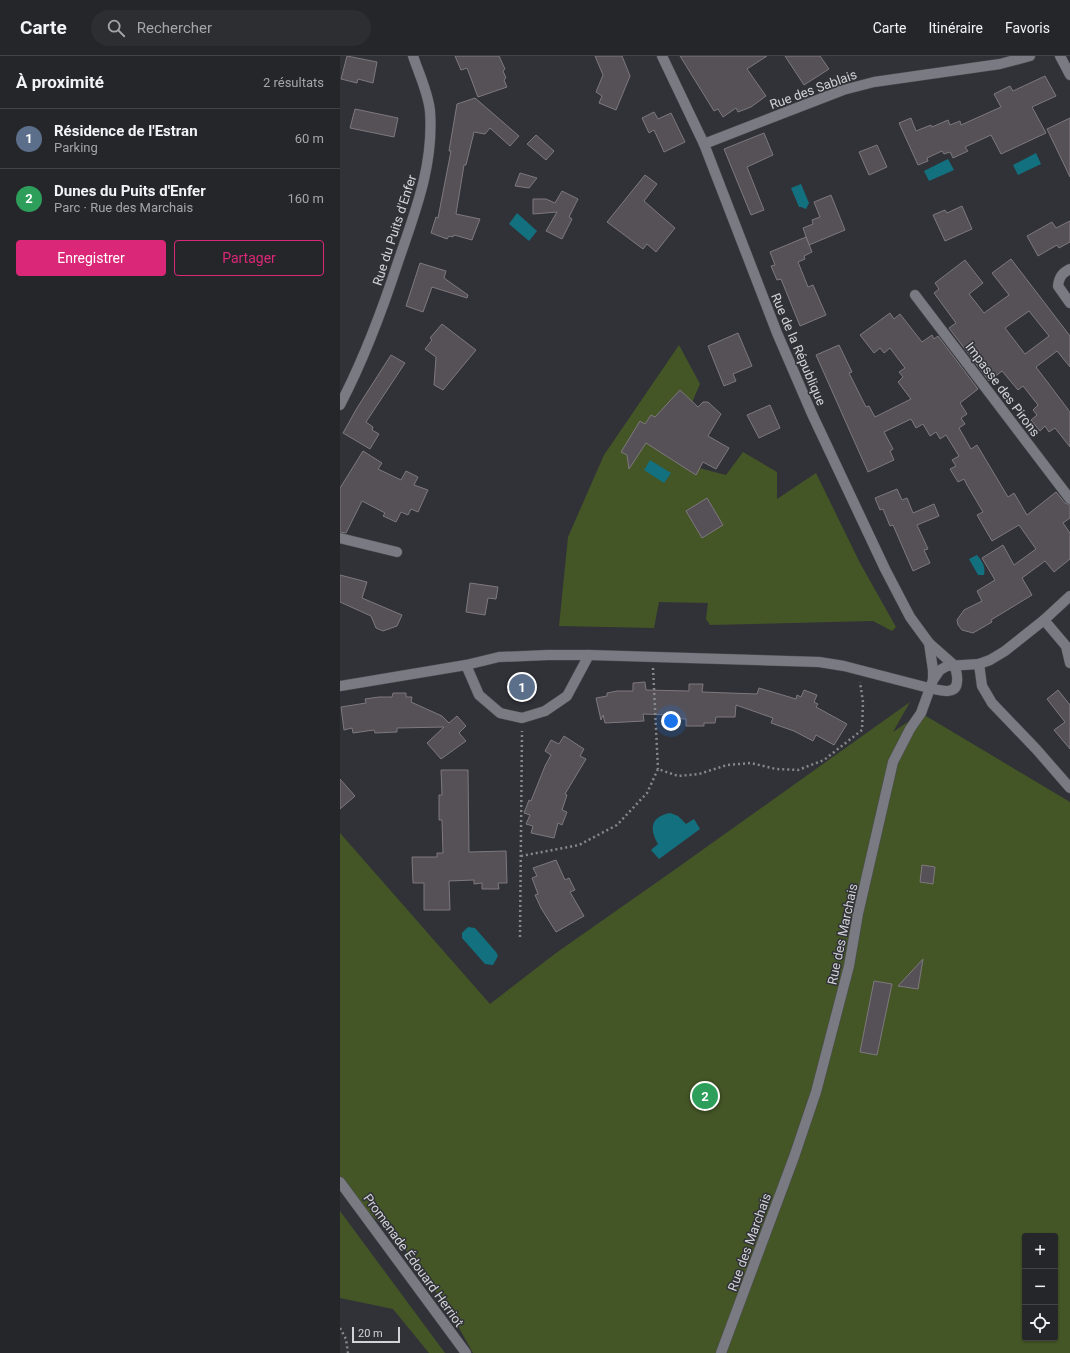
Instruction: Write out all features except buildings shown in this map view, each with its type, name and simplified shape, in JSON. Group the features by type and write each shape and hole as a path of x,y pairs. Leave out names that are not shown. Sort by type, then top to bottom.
{"street":[{"name":"Rue du Puits d'Enfer","path":"340,405 352,382 378,322 427,171 430,149 430,110 412,56"},
{"name":"Rue de la République","path":"662,56 704,144 777,333 812,414 889,576 910,617 930,643 955,666"},
{"name":"Rue des Sablais","path":"704,144 842,90 874,82 1000,64 1030,56"},
{"path":"1060,56 1070,75"},
{"path":"1070,269 1064,272 1059,278 1058,286 1070,303"},
{"name":"Impasse des Pirons","path":"915,295 1070,499"},
{"path":"340,538 397,552"},
{"name":"Rue des Marchais","path":"721,1353 789,1172 816,1092 849,966 858,914 893,762 910,729 921,713 931,684 940,670 947,666 979,664 990,660 1005,651 1044,620 1070,596"},
{"path":"1044,620 1066,646 1070,663"},
{"path":"930,643 931,684"},
{"path":"340,686 466,665 499,657 589,655 819,662 931,684 941,691 950,691 955,688 957,683 955,666"},
{"path":"466,665 479,695 500,713 522,718 545,711 567,696 589,655"},
{"path":"979,664 982,686 992,704 1038,750 1070,788"},
{"name":"Promenade Édouard Herriot","path":"340,1182 466,1353"}],"path":[{"path":"521,856 579,845 617,825 647,793 658,769 652,658"},
{"path":"658,769 678,776 699,774 727,765 751,764 776,770 798,770 824,760 862,730 863,702 859,670"},
{"path":"520,937 522,718"},
{"path":"340,1328 346,1340 348,1353"}],"green space":[{"path":"679,345 700,384 687,414 699,468 726,475 743,452 777,472 777,499 816,473 860,563 896,627 892,631 873,621 710,625 706,619 708,603 659,602 654,628 559,626 568,537 604,455"},
{"path":"910,702 893,732 921,713 1070,802 1070,1353 473,1353 450,1312 400,1242 340,1186 340,833 490,1004 556,953"},
{"path":"340,1211 445,1353 429,1353 393,1309 340,1298"}],"water":[{"path":"1036,153 1041,164 1018,175 1013,165"},
{"path":"948,159 954,170 929,181 924,171"},
{"path":"801,184 809,203 806,209 799,207 791,188"},
{"path":"517,213 537,231 529,241 509,224"},
{"path":"650,460 671,473 664,483 644,470"},
{"path":"977,555 983,564 984,575 978,575 969,559"},
{"path":"670,813 678,816 686,824 694,819 700,829 659,859 651,850 658,844 653,833 653,828 655,820"},
{"path":"468,927 475,928 496,952 498,956 493,965 485,964 462,938 462,933"}],"place":[{"name":"Résidence de l'Estran","path":"522,687"},
{"name":"Dunes du Puits d'Enfer","path":"705,1096"}]}
